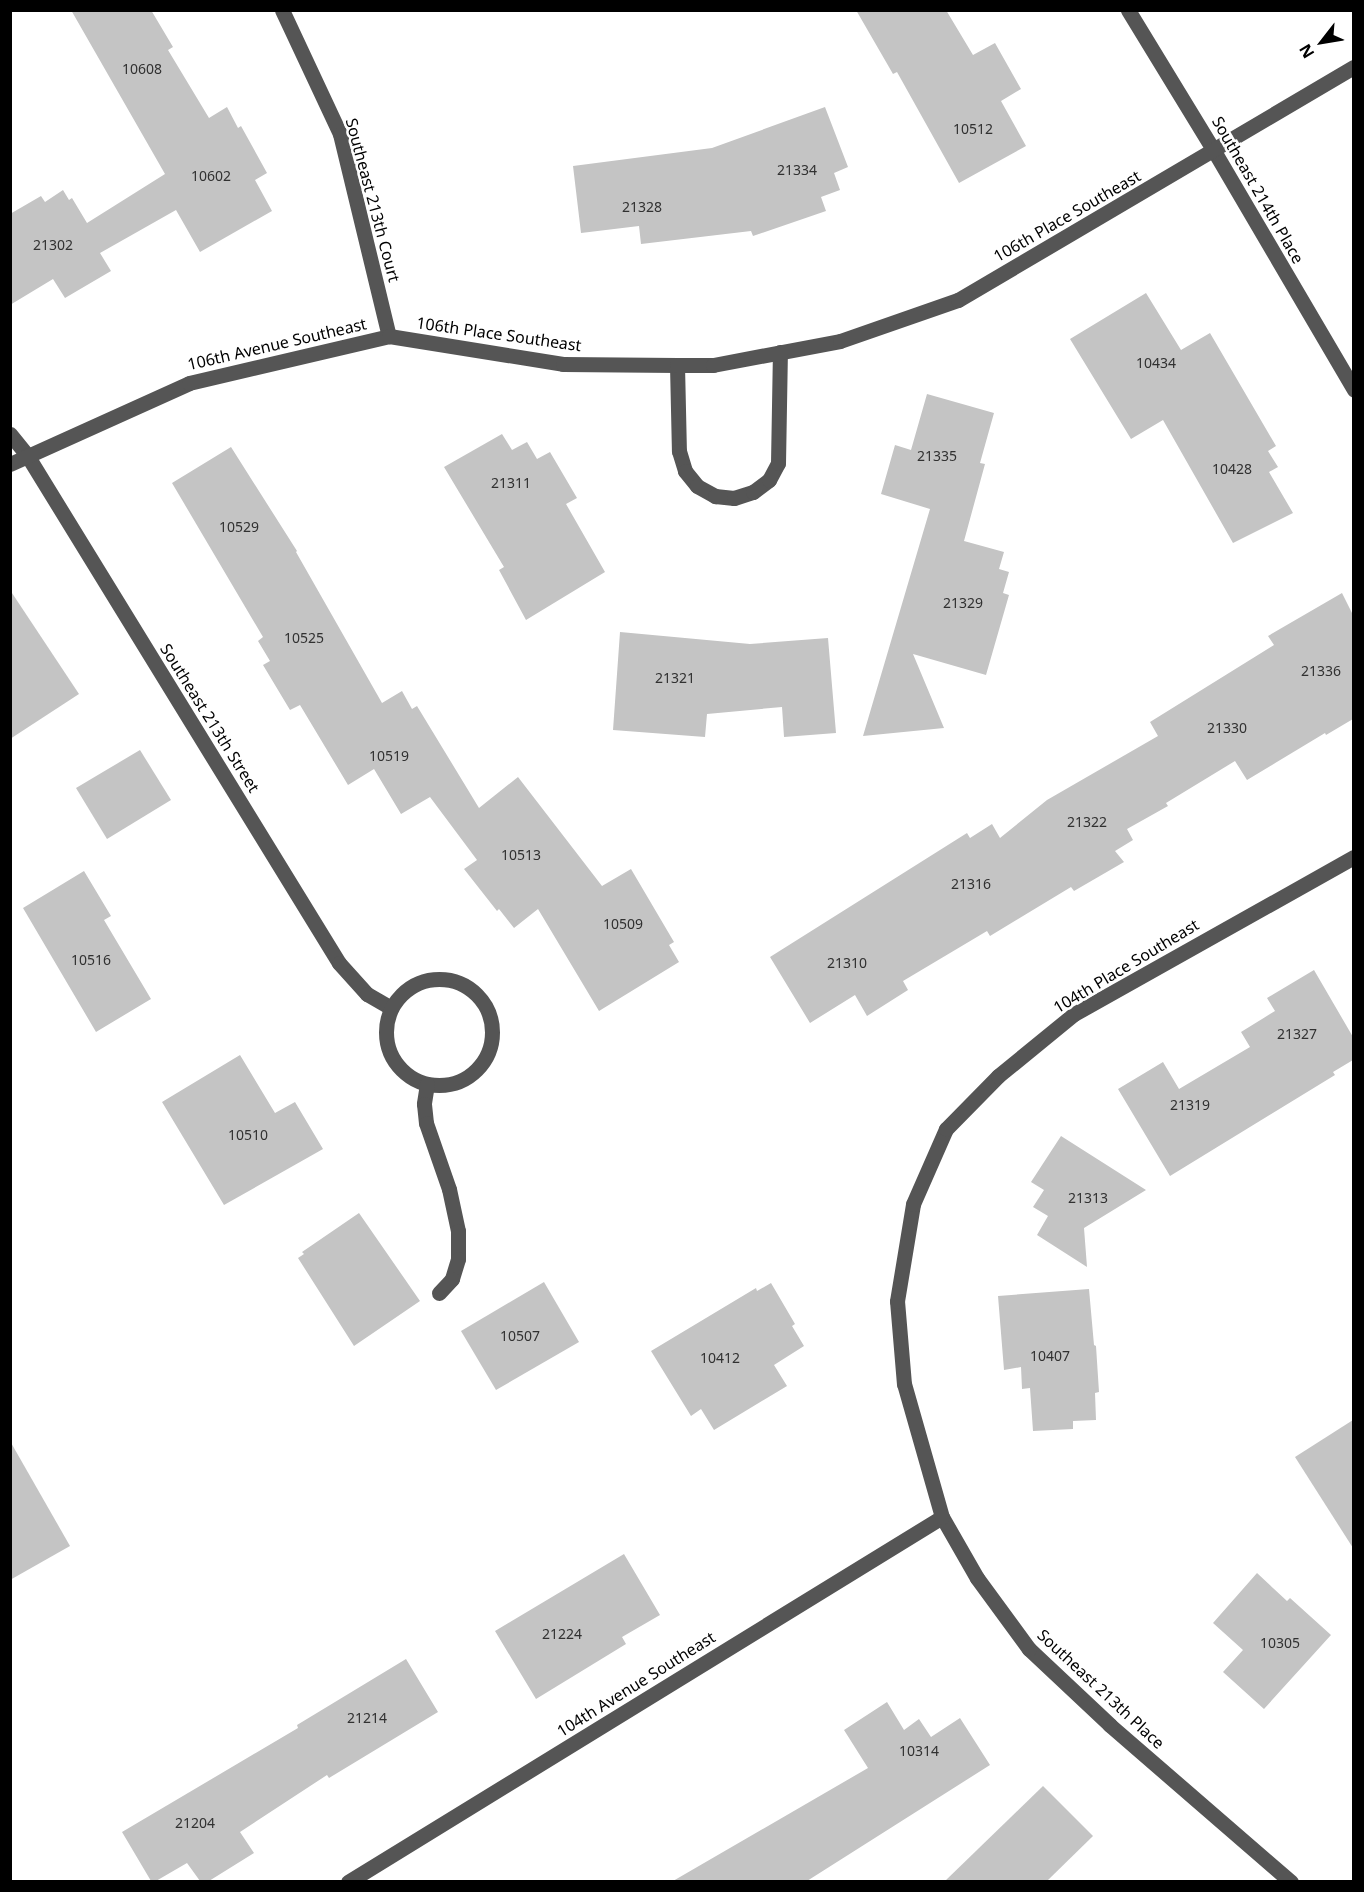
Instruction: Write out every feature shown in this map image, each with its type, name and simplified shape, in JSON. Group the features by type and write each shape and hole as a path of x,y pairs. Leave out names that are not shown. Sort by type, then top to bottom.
{"street":[{"name":"Southeast 213th Court","path":"282,10 340,134 389,336"},
{"name":"Southeast 214th Place","path":"1128,10 1214,151 1353,390"},
{"name":"106th Place Southeast","path":"389,336 563,364 713,365 840,341 958,300 1353,67"},
{"name":"106th Avenue Southeast","path":"10,464 189,383 389,336"},
{"path":"677,365 679,452 685,471 697,486 715,496 734,498 753,492 769,480 778,463 780,352"},
{"name":"Southeast 213th Street","path":"10,434 27,455 339,963 367,994 392,1008"},
{"name":"104th Place Southeast","path":"913,1204 946,1129 998,1076 1074,1014 1353,857"},
{"path":"435,979 453,981 470,989 482,1002 490,1018 489,1045 477,1069 462,1080 445,1085 427,1084 405,1073 390,1055 386,1039 386,1023 402,993 418,983 435,979"},
{"path":"427,1084 424,1104 426,1123 449,1189 458,1231 458,1259 452,1279 440,1293"},
{"name":"Southeast 213th Place","path":"913,1204 897,1300 904,1384 942,1517 977,1578 1029,1649 1110,1725 1291,1881"},
{"name":"104th Avenue Southeast","path":"348,1881 942,1517"}],"building":[{"path":"71,10 151,10 173,47 168,50 209,118 227,107 238,128 241,126 267,173 255,180 272,211 200,252 176,210 100,253 111,271 65,298 53,279 10,305 10,214 41,196 45,202 63,190 69,200 72,198 87,223 165,174"},
{"path":"856,10 946,10 973,55 995,43 1021,89 1001,101 1026,146 959,183 897,72 893,74"},
{"path":"825,107 848,167 834,173 840,190 821,197 826,211 753,236 751,231 641,244 639,226 581,233 573,166 712,148"},
{"path":"1146,293 1181,350 1210,333 1276,446 1268,451 1278,467 1269,472 1293,513 1233,543 1163,420 1131,439 1070,339"},
{"path":"927,394 994,413 980,463 985,464 964,541 1004,552 999,569 1009,572 1003,593 1009,595 986,675 913,654 944,728 863,736 930,509 881,494 895,445 911,450"},
{"path":"502,434 512,450 527,442 537,459 550,452 577,498 566,504 605,572 526,620 499,570 504,567 444,467"},
{"path":"231,447 297,551 382,703 402,691 412,709 417,706 479,808 518,777 602,886 631,869 674,942 669,945 679,962 599,1011 538,909 514,928 499,909 497,911 464,869 477,860 430,797 401,814 374,769 348,785 300,705 290,710 263,665 270,661 258,641 263,637 172,483"},
{"path":"10,590 79,694 10,739"},
{"path":"1342,593 1353,615 1353,719 1326,735 1325,733 1247,780 1235,761 1166,803 1168,806 1127,829 1133,840 1115,851 1124,862 1074,891 1071,887 990,936 987,931 903,981 908,990 867,1016 855,995 810,1023 770,957 967,833 970,838 992,824 1000,838 1047,800 1158,736 1150,722 1274,645 1268,636"},
{"path":"620,632 750,644 828,638 836,733 784,737 782,707 707,714 705,737 613,730"},
{"path":"140,750 171,800 107,839 76,788"},
{"path":"84,871 111,916 104,920 151,999 96,1032 23,908"},
{"path":"1314,970 1353,1037 1353,1060 1333,1072 1335,1075 1170,1176 1118,1089 1163,1062 1179,1089 1250,1047 1241,1032 1275,1011 1267,998"},
{"path":"240,1055 275,1113 295,1102 323,1149 224,1205 162,1102"},
{"path":"1061,1136 1146,1190 1084,1228 1087,1267 1037,1235 1048,1216 1033,1207 1044,1190 1031,1182"},
{"path":"359,1213 420,1301 354,1346 298,1258 304,1254 302,1252"},
{"path":"544,1282 579,1342 496,1390 461,1331"},
{"path":"771,1283 795,1324 792,1326 804,1346 774,1365 787,1386 714,1430 701,1409 691,1416 651,1351 756,1288 757,1291"},
{"path":"1089,1289 1099,1392 1095,1393 1096,1420 1073,1421 1073,1429 1033,1431 1030,1388 1022,1389 1021,1367 1004,1370 998,1296"},
{"path":"1353,1420 1353,1548 1295,1457"},
{"path":"10,1441 70,1546 10,1580"},
{"path":"624,1554 660,1615 622,1637 626,1644 536,1699 495,1631"},
{"path":"1257,1573 1287,1601 1290,1598 1331,1635 1264,1709 1223,1672 1243,1650 1213,1623"},
{"path":"406,1659 438,1712 329,1778 327,1775 240,1832 254,1853 209,1881 200,1881 187,1863 156,1881 151,1881 122,1832 298,1728 297,1725"},
{"path":"887,1702 904,1730 919,1719 931,1737 960,1718 990,1765 807,1881 673,1881 868,1768 844,1730"},
{"path":"1043,1786 1093,1836 1047,1881 945,1881"}]}
